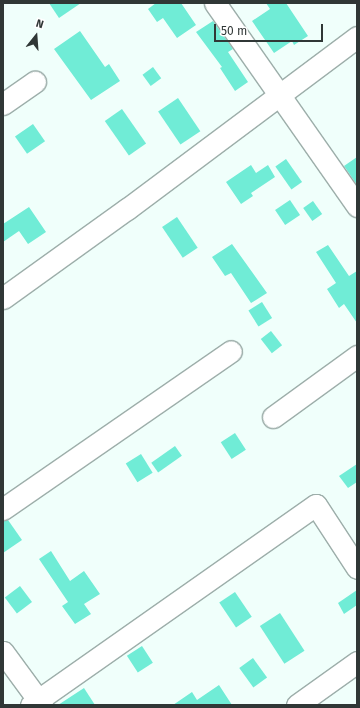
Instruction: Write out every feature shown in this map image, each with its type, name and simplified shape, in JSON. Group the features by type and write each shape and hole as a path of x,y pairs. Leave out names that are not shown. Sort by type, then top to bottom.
{"street":[{"path":"215,3 357,206"},
{"path":"3,298 127,209 357,37"},
{"path":"3,104 35,82"},
{"path":"3,509 231,351"},
{"path":"273,417 357,356"},
{"path":"3,652 37,703 316,505 357,568"},
{"path":"297,705 357,662"}],"building":[{"path":"49,3 81,3 59,18"},
{"path":"156,3 181,3 196,25 177,38 163,18 157,22 148,9"},
{"path":"266,3 286,3 308,36 294,45 292,41 274,53 252,21 270,9"},
{"path":"213,21 233,49 228,52 248,82 235,91 220,68 222,67 196,32"},
{"path":"80,31 105,67 109,64 120,81 91,100 54,49"},
{"path":"153,67 161,78 151,86 142,75"},
{"path":"178,98 200,131 180,145 158,111"},
{"path":"122,109 146,143 129,155 105,121"},
{"path":"33,124 45,141 27,154 15,137"},
{"path":"357,157 357,185 344,166"},
{"path":"286,159 302,182 291,189 275,166"},
{"path":"251,165 256,173 268,165 275,177 251,193 253,196 241,204 226,182"},
{"path":"290,200 300,215 285,225 275,210"},
{"path":"313,201 322,214 312,221 303,208"},
{"path":"29,207 46,232 28,244 19,231 3,242 3,224"},
{"path":"177,217 198,248 183,258 162,227"},
{"path":"232,244 267,293 251,303 231,273 225,276 212,257"},
{"path":"328,245 349,276 357,271 357,323 344,304 339,308 327,289 336,283 316,252"},
{"path":"262,302 272,318 258,327 248,310"},
{"path":"271,331 282,345 272,353 261,339"},
{"path":"235,433 246,450 232,459 221,442"},
{"path":"175,446 182,456 158,472 151,463"},
{"path":"141,454 153,473 137,482 126,464"},
{"path":"357,464 357,482 348,488 339,476"},
{"path":"8,520 22,540 3,553 3,521"},
{"path":"51,551 70,581 84,571 100,594 84,604 91,614 75,624 62,606 68,602 39,559"},
{"path":"20,586 32,602 17,613 5,597"},
{"path":"357,590 357,605 344,614 338,603"},
{"path":"235,592 252,617 236,627 219,603"},
{"path":"280,613 305,651 284,664 260,626"},
{"path":"142,646 153,663 138,673 127,656"},
{"path":"253,658 267,677 253,687 239,668"},
{"path":"219,685 232,705 173,705 192,692 197,700"},
{"path":"84,688 95,705 58,705"}]}
